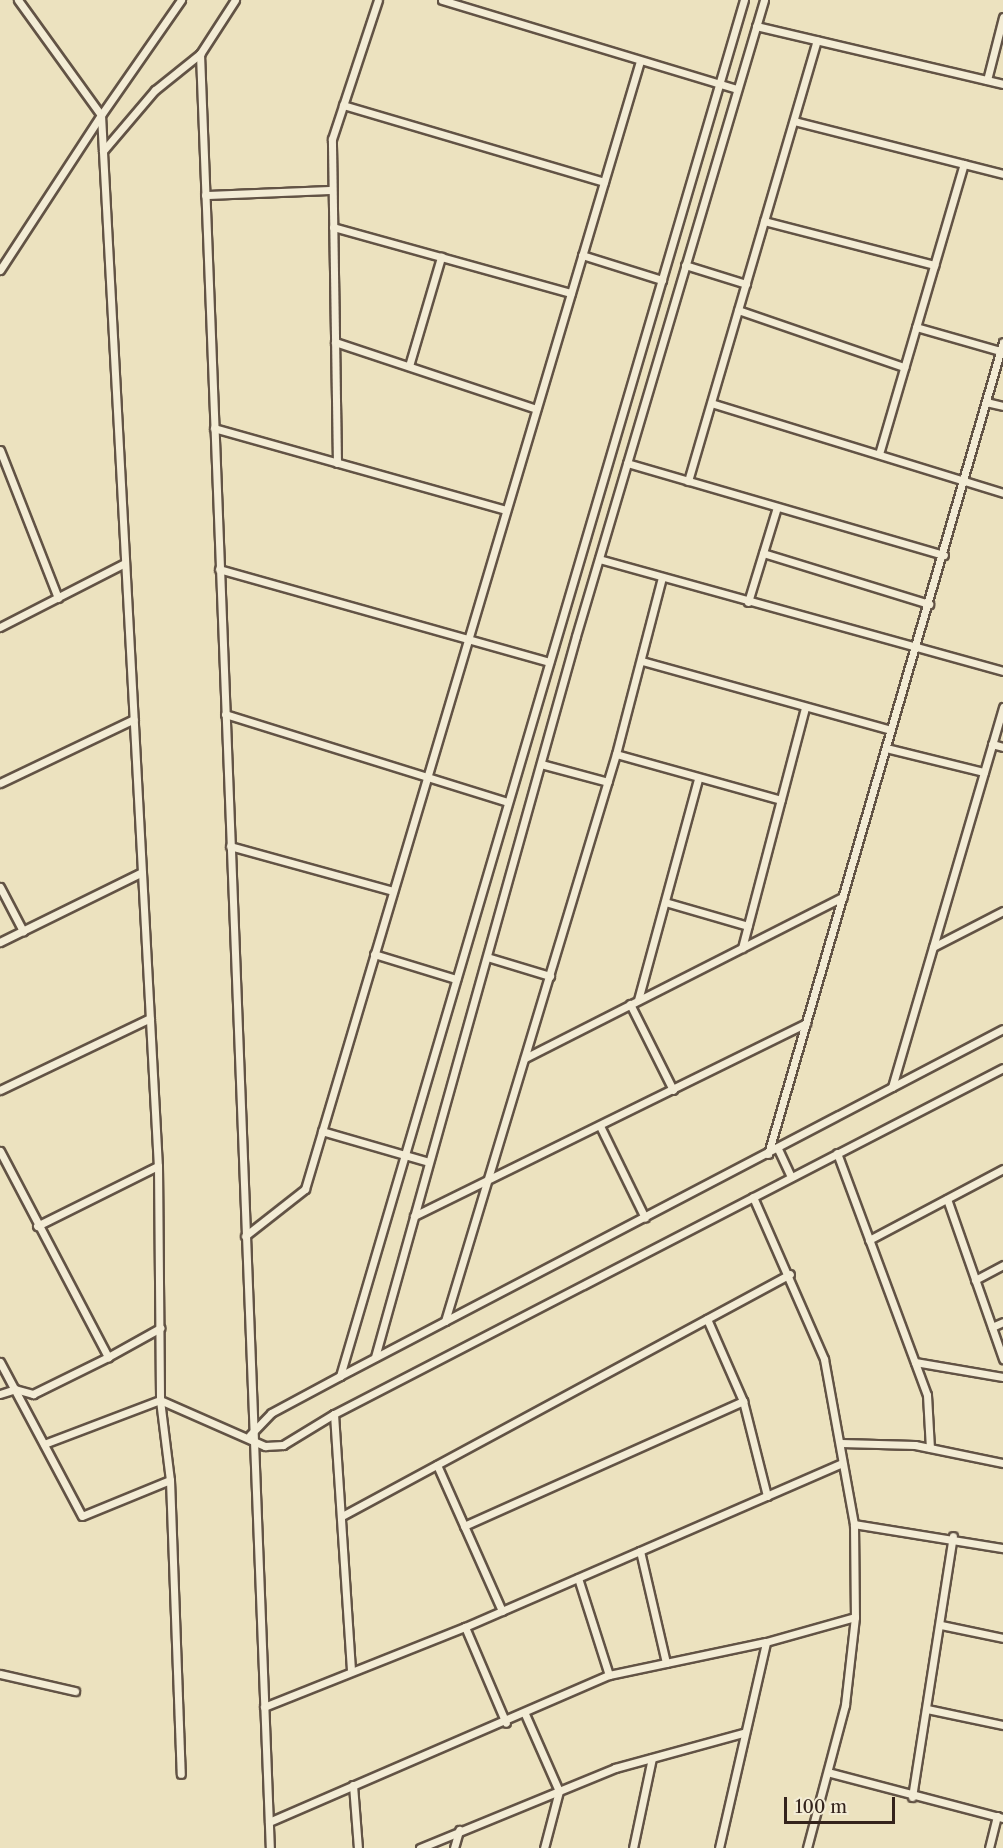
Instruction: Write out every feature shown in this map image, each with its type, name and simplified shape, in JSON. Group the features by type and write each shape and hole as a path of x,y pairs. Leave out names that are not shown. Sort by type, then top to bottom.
{"street":[{"path":"18,0 101,115 158,1166 160,1401 170,1480 181,1774"},
{"path":"0,270 101,115 181,0"},
{"path":"103,151 155,90 200,54 235,0"},
{"path":"337,463 332,139 378,0"},
{"path":"442,0 737,90"},
{"path":"340,1376 549,662 721,86 744,0"},
{"path":"375,1357 599,559 764,0"},
{"path":"987,80 1003,17"},
{"path":"756,26 1003,84"},
{"path":"688,481 817,40"},
{"path":"200,54 245,1236 250,1435 270,1848"},
{"path":"245,1236 305,1189 640,61"},
{"path":"343,105 604,182"},
{"path":"794,121 1003,174"},
{"path":"879,453 964,164"},
{"path":"205,195 332,190"},
{"path":"764,221 934,265"},
{"path":"333,227 571,293"},
{"path":"582,255 662,280"},
{"path":"409,366 441,257"},
{"path":"685,266 746,285"},
{"path":"738,310 904,367"},
{"path":"916,327 1000,351"},
{"path":"335,342 536,409"},
{"path":"768,1154 944,555 1003,342"},
{"path":"986,402 1003,406"},
{"path":"711,403 965,479 1003,493"},
{"path":"214,428 506,510"},
{"path":"0,450 58,598"},
{"path":"627,463 944,555"},
{"path":"748,602 777,507"},
{"path":"763,553 929,604"},
{"path":"599,559 1003,671"},
{"path":"0,627 125,563"},
{"path":"219,569 549,662"},
{"path":"445,1321 483,1185 525,1058 608,782 642,661 662,578"},
{"path":"642,661 891,730"},
{"path":"892,1086 1003,706"},
{"path":"742,948 805,708"},
{"path":"225,714 508,802"},
{"path":"0,783 134,719"},
{"path":"992,744 1003,747"},
{"path":"886,748 984,772"},
{"path":"616,754 698,779 780,800"},
{"path":"541,764 608,782"},
{"path":"638,1000 698,779"},
{"path":"230,846 393,891"},
{"path":"0,942 142,872"},
{"path":"0,887 22,931"},
{"path":"525,1058 843,897"},
{"path":"664,902 748,926"},
{"path":"933,947 1003,911"},
{"path":"374,954 456,979"},
{"path":"487,957 550,976"},
{"path":"630,1004 673,1090"},
{"path":"0,1090 150,1018"},
{"path":"414,1216 483,1185 806,1023"},
{"path":"250,1435 271,1413 1003,1029"},
{"path":"44,1443 160,1401 250,1435 265,1446 283,1445 334,1414 1003,1068"},
{"path":"600,1126 645,1218"},
{"path":"322,1131 429,1162"},
{"path":"778,1149 791,1177"},
{"path":"0,1151 37,1226 108,1357"},
{"path":"837,1153 927,1395 930,1448"},
{"path":"37,1226 158,1166"},
{"path":"869,1240 1003,1169"},
{"path":"753,1197 790,1274 824,1359 854,1524 855,1617 845,1705 831,1773 807,1848"},
{"path":"947,1199 1003,1359"},
{"path":"975,1280 1003,1265"},
{"path":"342,1516 790,1274"},
{"path":"707,1319 743,1401 766,1496"},
{"path":"992,1327 1003,1322"},
{"path":"0,1394 15,1389 33,1394 160,1328"},
{"path":"0,1362 82,1516 170,1480"},
{"path":"915,1362 1003,1377"},
{"path":"464,1526 743,1401"},
{"path":"334,1414 351,1670"},
{"path":"841,1443 930,1448 1003,1463"},
{"path":"264,1707 351,1670 465,1627 842,1463"},
{"path":"437,1465 502,1611"},
{"path":"854,1524 953,1536 1003,1548"},
{"path":"912,1797 941,1625 953,1536"},
{"path":"640,1551 666,1663"},
{"path":"578,1578 609,1675"},
{"path":"269,1822 353,1785 507,1724 609,1675 766,1642 855,1617"},
{"path":"941,1625 1003,1638"},
{"path":"465,1627 507,1724"},
{"path":"719,1848 743,1733 766,1642"},
{"path":"0,1674 75,1691"},
{"path":"927,1709 1003,1725"},
{"path":"525,1714 559,1791 544,1848"},
{"path":"420,1848 459,1830 559,1791 652,1758 743,1733"},
{"path":"633,1848 652,1758"},
{"path":"831,1773 912,1797 1000,1817 989,1848"},
{"path":"353,1785 358,1848"},
{"path":"454,1848 459,1830"}]}
